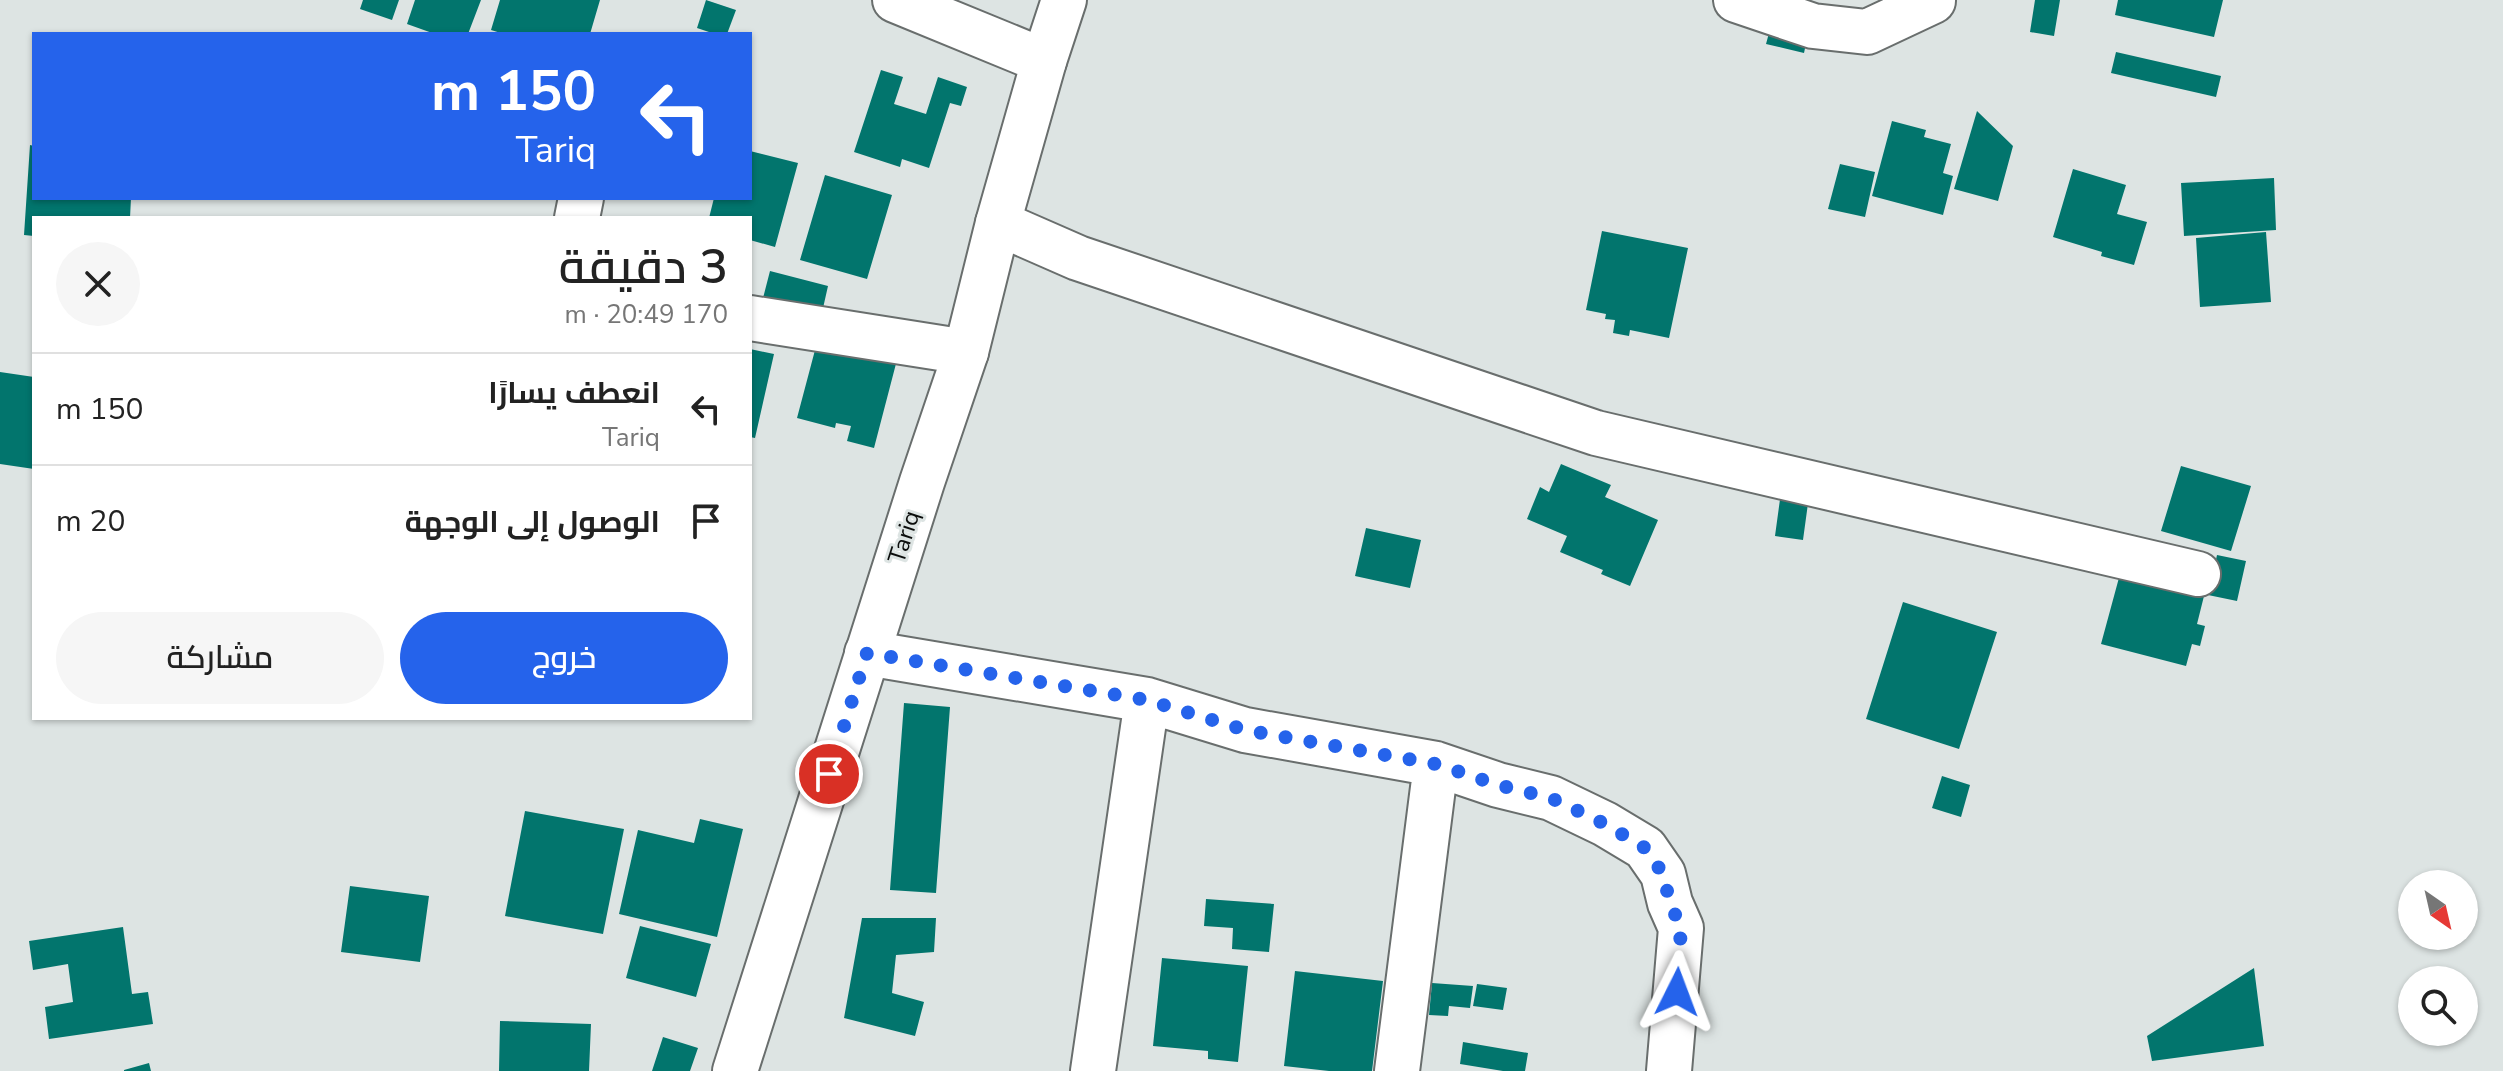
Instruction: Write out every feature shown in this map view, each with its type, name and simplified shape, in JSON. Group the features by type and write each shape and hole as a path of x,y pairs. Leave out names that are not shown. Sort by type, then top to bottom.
{"street":[{"path":"895,0 1044,61"},
{"name":"Tariq","path":"735,1071 966,352 998,223 1064,0"},
{"path":"1736,0 1813,26 1867,32 1933,1"},
{"path":"998,223 1078,258 1596,433 2198,574"},
{"path":"752,318 966,352"},
{"path":"867,653 1147,700 1245,730 1436,764 1498,785 1551,798 1605,824 1645,848 1663,874 1670,903 1681,928 1669,1071"},
{"path":"1093,1071 1147,700"},
{"path":"1397,1071 1436,764"}],"building":[{"path":"363,0 399,0 392,20 360,9"},
{"path":"415,0 481,0 469,32 429,32 407,24"},
{"path":"500,0 600,0 591,32 491,30"},
{"path":"706,0 736,10 728,32 709,32 697,28"},
{"path":"2035,0 2060,0 2054,36 2030,32"},
{"path":"2118,0 2223,0 2214,37 2115,15"},
{"path":"1772,22 1807,39 1804,53 1766,44"},
{"path":"2116,52 2221,76 2216,97 2111,73"},
{"path":"881,70 903,77 894,104 926,114 938,77 967,87 961,106 950,103 929,168 902,159 900,167 854,152"},
{"path":"1977,111 2013,146 1998,201 1954,189"},
{"path":"1892,121 1926,130 1924,137 1951,144 1943,173 1953,176 1943,215 1872,196"},
{"path":"30,145 32,200 131,200 130,216 32,216 32,236 24,235"},
{"path":"752,152 798,163 775,247 752,241 752,216 710,216 714,200 752,200"},
{"path":"1840,164 1875,172 1865,217 1828,209"},
{"path":"2073,169 2126,185 2117,214 2147,222 2134,265 2053,237"},
{"path":"825,175 892,195 867,279 800,260"},
{"path":"2274,178 2276,230 2184,236 2181,183"},
{"path":"1602,231 1688,248 1669,338 1630,330 1629,336 1613,333 1615,320 1605,319 1606,314 1586,310"},
{"path":"2266,232 2271,302 2200,307 2196,238"},
{"path":"770,271 828,286 821,317 762,302"},
{"path":"819,335 898,356 874,448 847,441 851,426 836,423 835,428 797,418"},
{"path":"752,349 774,354 755,438 752,437"},
{"path":"0,372 32,377 32,469 0,464"},
{"path":"1561,464 1611,485 1605,497 1658,520 1630,586 1601,574 1603,570 1560,552 1567,536 1527,519 1540,487 1549,492"},
{"path":"2181,466 2251,486 2231,551 2161,531"},
{"path":"1781,492 1809,496 1803,540 1775,536"},
{"path":"1366,528 1421,540 1410,588 1355,576"},
{"path":"2217,555 2246,561 2237,601 2208,595"},
{"path":"2120,574 2204,596 2197,624 2205,626 2200,646 2192,644 2186,666 2101,644"},
{"path":"1903,602 1997,632 1959,749 1866,719"},
{"path":"904,703 950,707 936,893 890,890"},
{"path":"1942,776 1970,785 1961,817 1932,808"},
{"path":"525,811 624,829 603,934 505,916"},
{"path":"700,819 743,829 717,937 619,914 638,830 694,843"},
{"path":"350,886 429,896 420,962 341,952"},
{"path":"1206,899 1274,904 1269,952 1232,949 1233,928 1204,926"},
{"path":"862,918 936,918 934,952 896,955 892,993 924,1002 915,1036 844,1018"},
{"path":"640,926 711,944 696,997 626,978"},
{"path":"123,927 132,994 148,992 153,1024 49,1039 45,1007 73,1002 68,964 33,970 29,941"},
{"path":"1162,958 1248,966 1238,1062 1208,1059 1208,1051 1153,1046"},
{"path":"2254,968 2264,1046 2152,1061 2147,1036"},
{"path":"1295,971 1383,981 1372,1071 1329,1071 1284,1066"},
{"path":"1432,983 1473,986 1470,1008 1449,1006 1448,1016 1429,1015"},
{"path":"1477,984 1507,988 1503,1010 1473,1006"},
{"path":"500,1021 591,1024 589,1071 499,1071"},
{"path":"663,1037 698,1048 690,1071 652,1071"},
{"path":"1463,1042 1528,1053 1525,1071 1460,1064"},
{"path":"149,1063 151,1071 124,1071 124,1070"}],"route":[{"path":"829,774 867,653 1147,700 1245,730 1436,764 1498,785 1551,798 1605,824 1645,848 1663,874 1670,903 1681,928 1677,992"}]}
